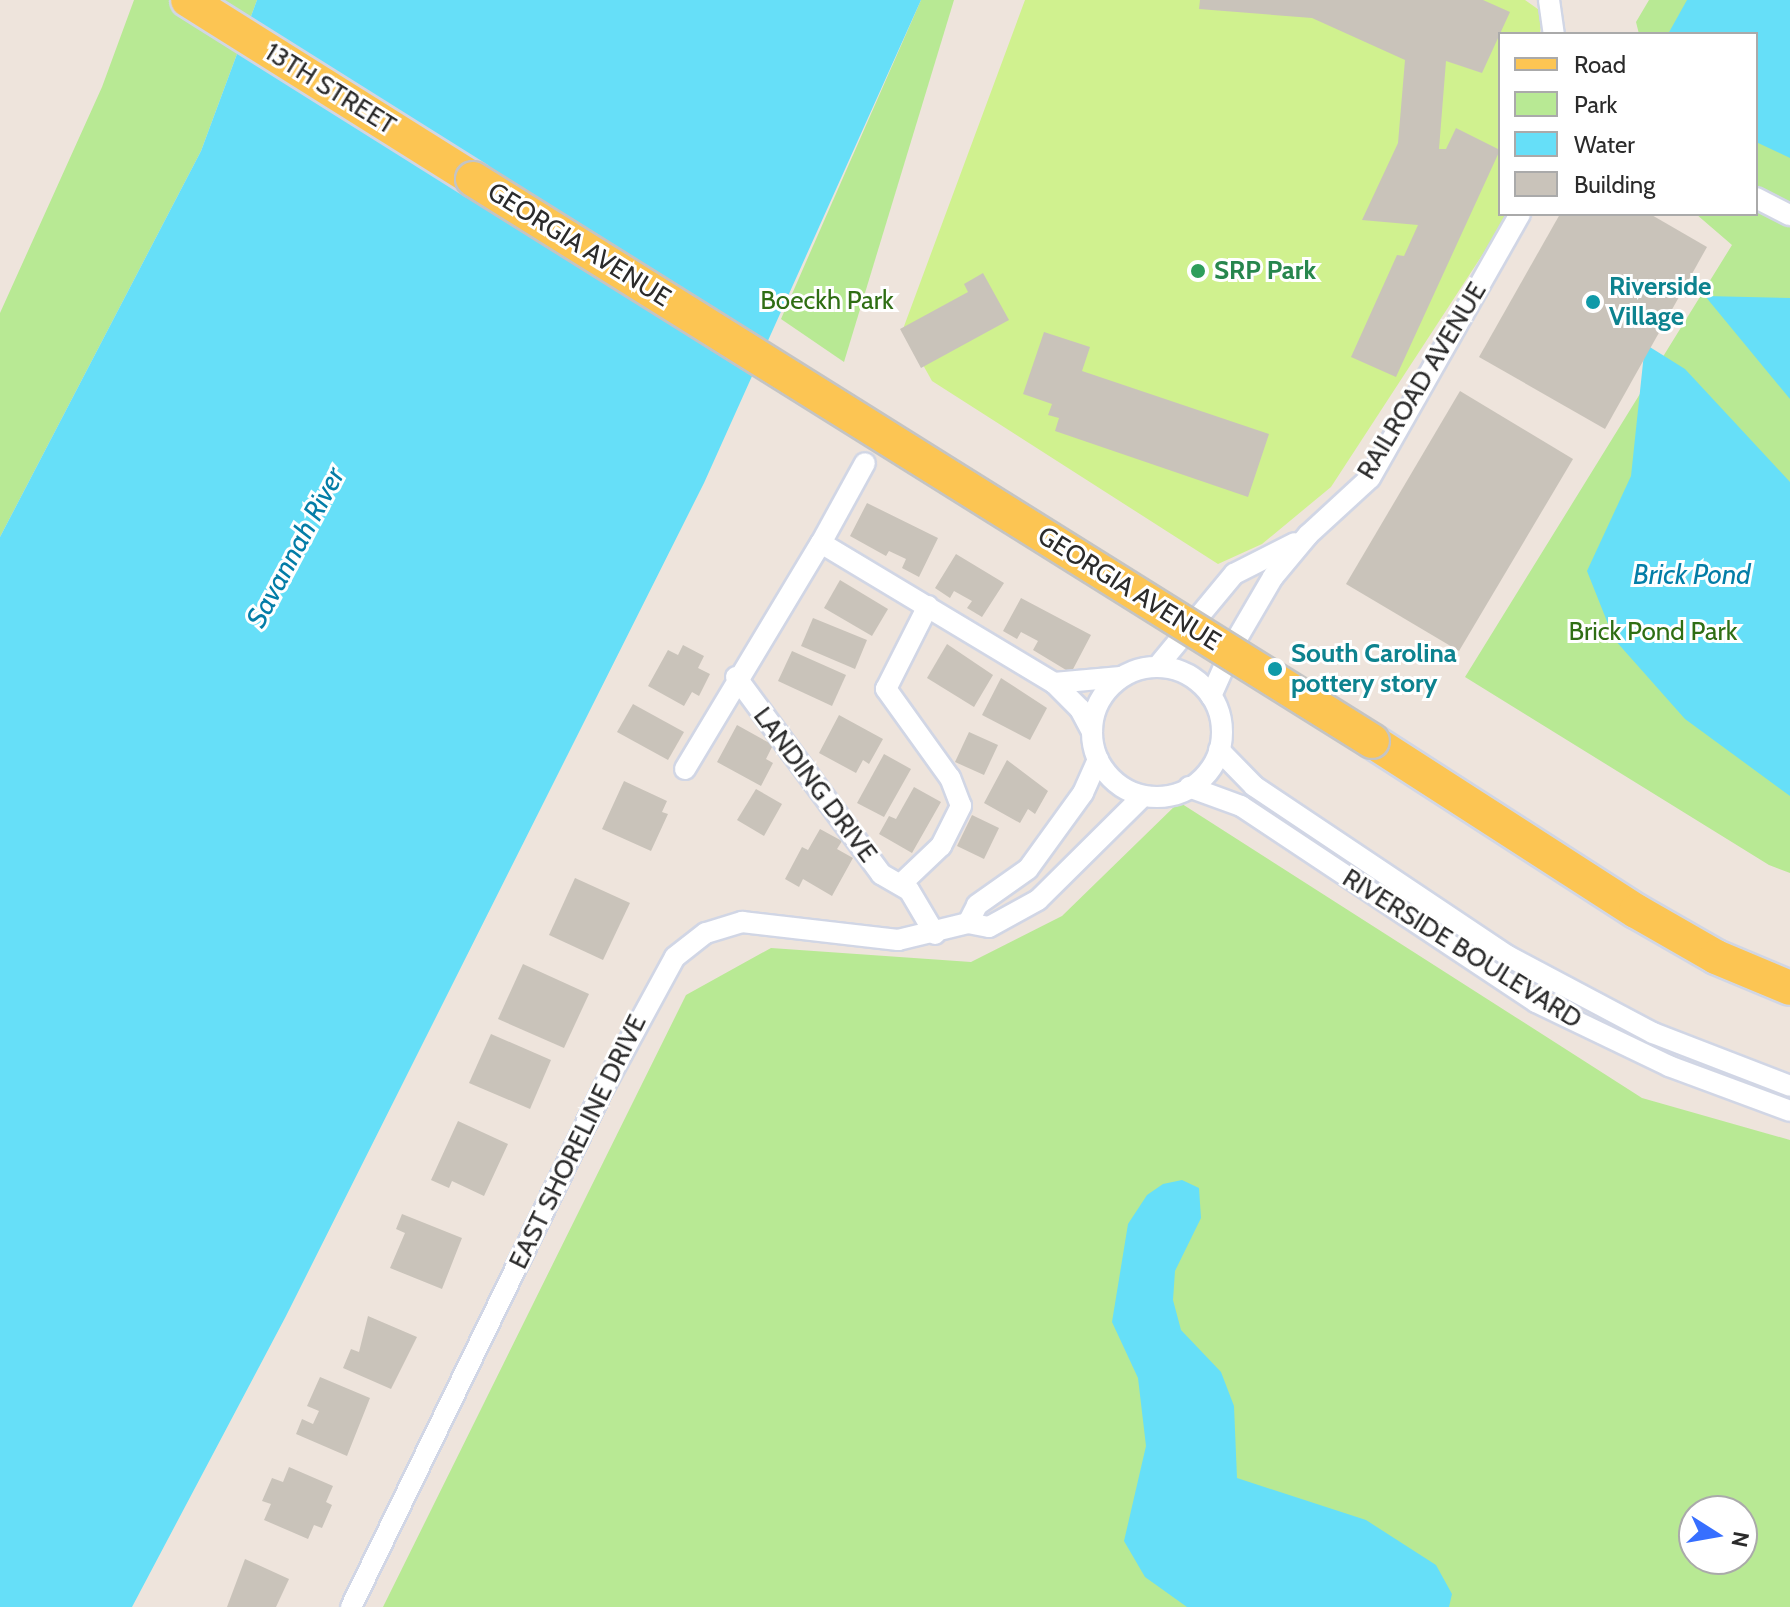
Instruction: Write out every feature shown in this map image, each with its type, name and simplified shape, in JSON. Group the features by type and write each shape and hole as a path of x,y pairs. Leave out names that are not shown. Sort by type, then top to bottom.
{"main road":[{"name":"13TH STREET","path":"188,0 473,179"},
{"name":"GEORGIA AVENUE","path":"473,179 1372,741 1636,911 1716,957 1790,988"}],"street":[{"path":"1549,0 1554,32"},
{"path":"1758,199 1790,215"},
{"name":"RAILROAD AVENUE","path":"1211,696 1255,605 1308,535 1370,478 1519,216"},
{"name":"LANDING DRIVE","path":"685,769 736,677 821,543 865,463"},
{"name":"RAILROAD AVENUE","path":"1157,667 1234,574 1308,535"},
{"path":"821,543 1054,683 1080,709 1092,732 1098,759 1123,787 1143,796 1176,794 1199,781 1219,750 1221,723 1211,696 1189,675 1157,667 1122,677 1054,683"},
{"name":"LANDING DRIVE","path":"902,883 941,846 961,806 950,778 886,689 928,606"},
{"name":"LANDING DRIVE","path":"736,677 881,874 902,883 935,934"},
{"path":"1092,732 1099,702 1122,677"},
{"name":"RIVERSIDE BOULEVARD","path":"1219,750 1228,764 1254,786 1508,956 1653,1033 1790,1086"},
{"path":"1098,759 1083,793 1028,869 977,905 968,923 989,927 1038,900 1143,796"},
{"name":"RIVERSIDE BOULEVARD","path":"1189,787 1241,806 1536,1002 1669,1066 1790,1111"},
{"name":"EAST SHORELINE DRIVE","path":"351,1607 603,1089 675,957 706,933 742,922 780,923 874,940 935,934 968,923"}],"green space":[{"path":"134,0 257,0 201,151 0,537 0,313 102,87"},
{"name":"Boeckh Park","path":"921,0 954,0 844,362 781,319"},
{"name":"SRP Park","path":"1025,0 1525,0 1542,12 1540,32 1498,32 1498,216 1508,216 1331,487 1262,544 1218,564 932,381 903,329"},
{"name":"Brick Pond Park","path":"1649,0 1790,0 1790,873 1769,865 1465,677 1732,245 1698,216 1758,216 1758,32 1638,32 1636,22"},
{"path":"1179,802 1642,1098 1790,1140 1790,1607 383,1607 686,995 771,948 971,962 1062,916"}],"water":[{"name":"Savannah River","path":"257,0 921,0 704,483 286,1316 132,1607 0,1607 0,537 201,151"},
{"path":"1687,0 1790,0 1790,158 1758,143 1758,32 1669,32"},
{"path":"1705,296 1790,298 1790,399"},
{"name":"Brick Pond","path":"1645,344 1685,369 1790,482 1790,796 1685,719 1614,639 1587,571 1631,476"},
{"path":"1182,1180 1199,1188 1201,1218 1175,1271 1173,1300 1181,1330 1221,1372 1234,1406 1237,1478 1366,1520 1436,1565 1452,1594 1449,1607 1187,1607 1145,1577 1124,1541 1146,1446 1138,1378 1112,1322 1128,1224 1147,1195 1163,1184"}],"building":[{"path":"1200,0 1483,0 1510,12 1501,32 1498,32 1482,73 1446,61 1439,149 1446,149 1456,128 1498,149 1498,154 1396,377 1351,357 1397,255 1404,256 1418,225 1362,220 1398,143 1405,60 1312,18 1199,9"},
{"name":"Riverside Village","path":"1559,216 1653,216 1707,247 1605,429 1479,357"},
{"path":"983,273 1009,320 921,368 900,329 968,292 964,284"},
{"path":"1044,332 1090,347 1082,371 1269,434 1248,497 1055,431 1059,418 1048,415 1052,404 1023,394"},
{"path":"1460,391 1573,459 1459,651 1346,584"},
{"path":"867,503 938,538 919,577 902,568 906,559 889,551 886,556 850,536"},
{"path":"956,554 1004,583 982,617 967,608 972,601 954,591 950,598 935,588"},
{"path":"840,580 888,609 872,636 824,608"},
{"path":"1021,598 1091,635 1071,673 1033,650 1038,641 1021,632 1017,639 1003,631"},
{"path":"813,618 867,640 855,669 801,646"},
{"path":"947,644 993,675 974,707 927,678"},
{"path":"683,645 704,656 698,668 710,674 699,696 692,692 684,706 648,686 668,650 678,655"},
{"path":"792,651 846,675 832,706 778,681"},
{"path":"1001,678 1047,708 1030,740 982,715"},
{"path":"633,704 684,732 668,760 617,732"},
{"path":"839,715 883,739 869,764 863,760 856,773 819,753"},
{"path":"737,725 773,745 766,759 773,763 761,786 717,762"},
{"path":"969,732 998,745 984,775 955,762"},
{"path":"884,754 911,769 884,817 857,803"},
{"path":"1007,760 1048,791 1035,814 1028,809 1020,823 984,803"},
{"path":"624,781 667,801 662,812 668,814 651,851 602,829"},
{"path":"914,787 941,802 912,853 879,834 889,816 896,819"},
{"path":"756,789 782,804 764,836 737,820"},
{"path":"972,815 999,828 984,859 957,846"},
{"path":"820,829 842,841 837,849 853,858 832,896 803,879 799,887 785,879 802,847 808,850"},
{"path":"575,878 630,903 603,960 549,935"},
{"path":"523,964 589,994 564,1048 498,1019"},
{"path":"491,1034 551,1060 530,1109 469,1083"},
{"path":"458,1121 508,1144 484,1196 452,1181 449,1188 431,1180"},
{"path":"402,1214 462,1238 442,1289 390,1268 405,1233 396,1229"},
{"path":"368,1316 417,1337 391,1389 343,1368 351,1349 359,1352"},
{"path":"320,1377 370,1398 347,1456 296,1434 302,1419 313,1424 319,1411 307,1406"},
{"path":"289,1467 333,1486 326,1502 332,1505 322,1528 314,1525 308,1539 264,1520 271,1504 262,1501 272,1478 283,1482"},
{"path":"245,1559 289,1579 276,1607 227,1607"}],"place":[{"name":"SRP Park","path":"1198,271"},
{"name":"Riverside Village","path":"1593,302"},
{"name":"South Carolina pottery story","path":"1275,669"}]}
